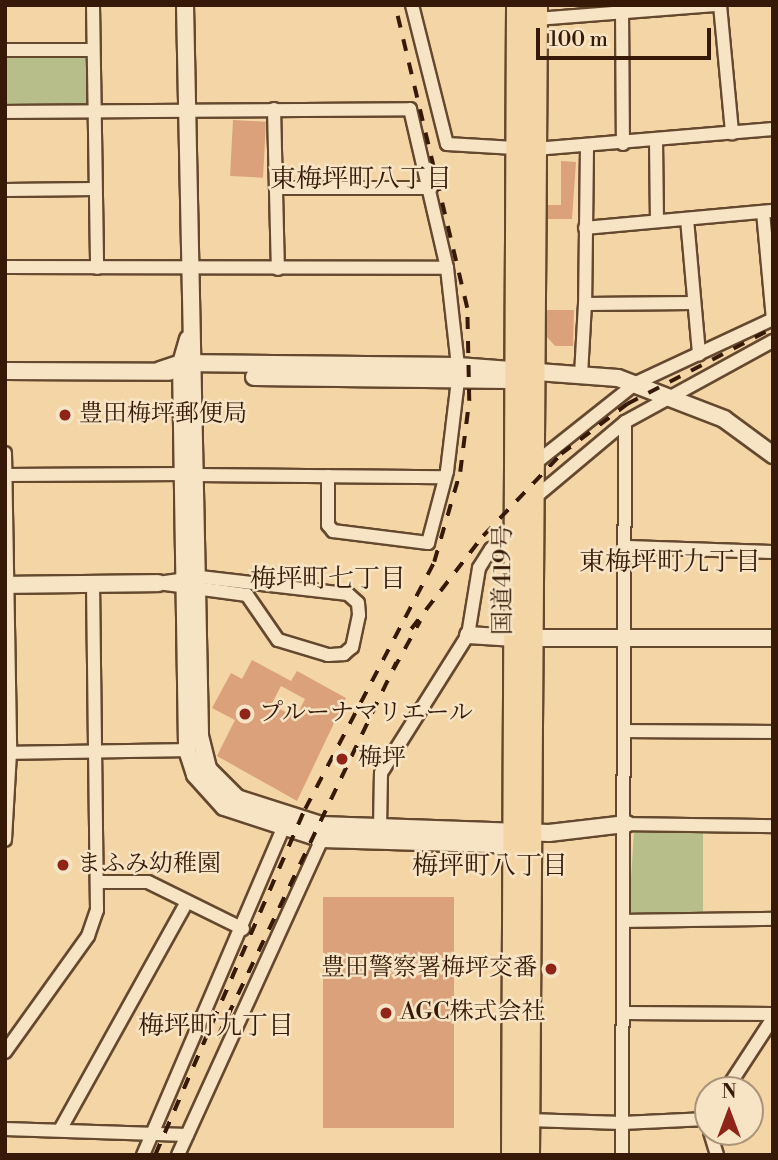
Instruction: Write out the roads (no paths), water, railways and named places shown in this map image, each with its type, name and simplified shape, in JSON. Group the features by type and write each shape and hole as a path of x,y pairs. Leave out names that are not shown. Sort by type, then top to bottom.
{"highway":[{"name":"国道419号","path":"517,5 525,148"},
{"name":"国道419号","path":"528,1155 523,638 514,538 521,375 525,148 536,12"},
{"name":"国道419号","path":"521,375 531,467 523,638"},
{"name":"国道419号","path":"512,1155 527,837"}],"street":[{"path":"93,5 97,268"},
{"path":"185,5 193,583 200,736 208,769 221,785 237,798 293,820 380,829 527,837"},
{"path":"412,5 447,144 587,148 773,129"},
{"path":"536,12 718,5 732,133"},
{"path":"622,9 623,144"},
{"path":"5,50 93,50"},
{"path":"274,109 278,269"},
{"path":"5,112 410,109 431,188 447,268 458,373 445,477 428,543 333,531 328,525 328,477"},
{"path":"656,140 657,220"},
{"path":"581,375 585,304 587,148"},
{"path":"277,188 431,188"},
{"path":"5,190 95,189"},
{"path":"531,467 636,383 773,319 768,211 585,228"},
{"path":"687,219 699,354"},
{"path":"5,267 447,268"},
{"path":"585,304 693,303"},
{"path":"530,502 625,422 668,395 773,341"},
{"path":"5,371 189,370 581,375 636,383 668,395 724,419 773,455"},
{"path":"622,1155 627,635 625,422"},
{"path":"5,453 8,753 5,840"},
{"path":"6,475 445,477"},
{"path":"380,829 381,773 468,635 479,568 491,549 514,538"},
{"path":"627,547 773,552"},
{"path":"5,1052 88,936 98,882 93,583"},
{"path":"6,585 193,583 348,594 358,603 359,615 352,647 344,654 327,655 278,640 247,595 193,583"},
{"path":"193,583 187,750 195,775 224,807 282,831 322,839 527,837 626,824 773,826"},
{"path":"468,635 523,638 627,635 773,638"},
{"path":"625,731 773,733"},
{"path":"8,753 96,754 187,750"},
{"path":"144,1155 243,929 282,831"},
{"path":"178,1155 322,839"},
{"path":"98,882 148,882 243,929"},
{"path":"60,1130 187,902"},
{"path":"625,921 773,919"},
{"path":"624,1013 773,1016"},
{"path":"735,1076 773,1016"},
{"path":"528,1120 622,1124 694,1121"},
{"path":"5,1129 187,1135"}],"railway":[{"path":"155,1155 305,809 434,562 460,472 469,401 467,308 395,5"},
{"path":"411,629 483,536 561,454 627,404 773,328"},
{"path":"393,670 420,621"},
{"path":"217,1038 396,662"}],"place":[{"name":"豊田梅坪郵便局","path":"65,415"},
{"name":"プルーナマリエール","path":"245,714"},
{"name":"梅坪","path":"342,759"},
{"name":"まふみ幼稚園","path":"63,865"},
{"name":"豊田警察署梅坪交番","path":"551,969"},
{"name":"AGC株式会社","path":"386,1013"}],"district":[{"name":"東梅坪町八丁目","path":"361,180"},
{"name":"東梅坪町九丁目","path":"670,563"},
{"name":"梅坪町七丁目","path":"328,580"},
{"name":"梅坪町八丁目","path":"490,867"},
{"name":"梅坪町九丁目","path":"216,1027"}]}
